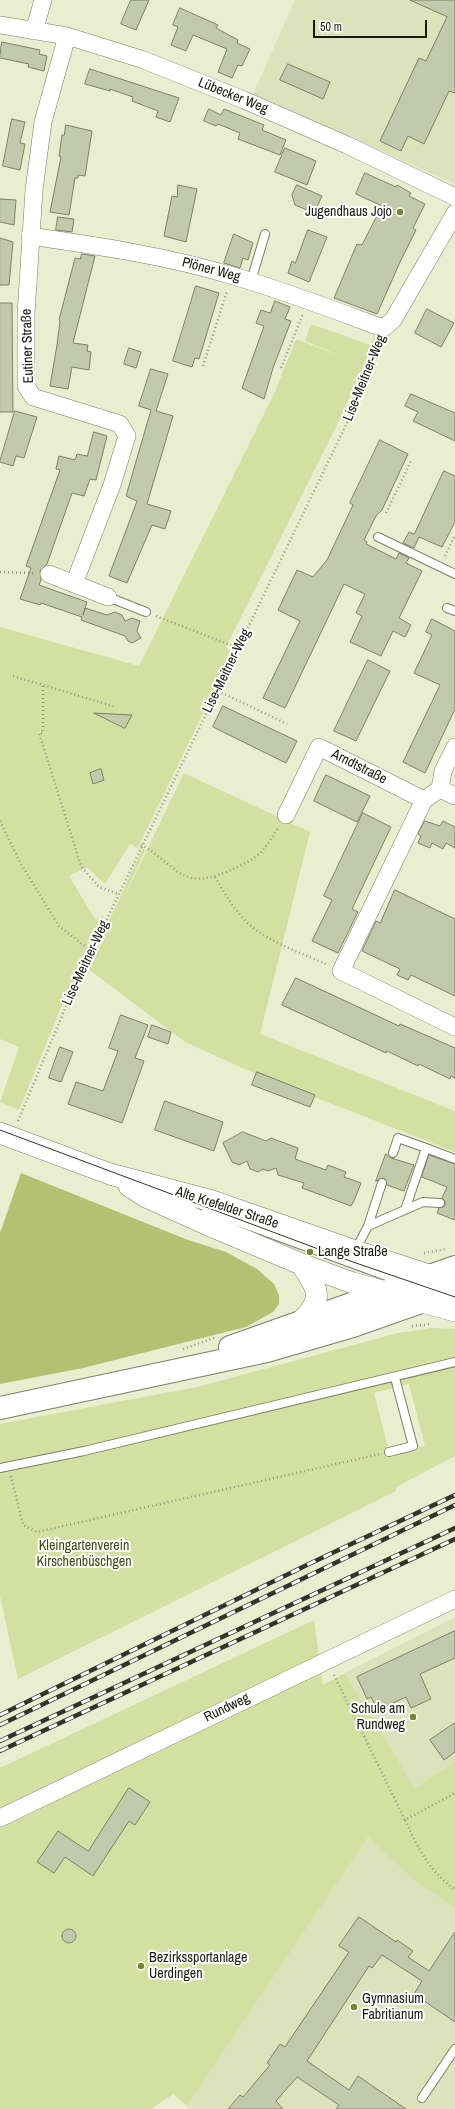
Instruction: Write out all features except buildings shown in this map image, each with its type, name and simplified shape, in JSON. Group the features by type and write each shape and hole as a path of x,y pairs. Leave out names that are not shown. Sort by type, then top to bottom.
{"main road":[{"path":"163,1372 430,1275 453,1257"},
{"path":"0,1408 267,1351 447,1297"}],"street":[{"path":"34,31 42,0"},
{"name":"Lübecker Weg","path":"0,25 67,36 141,59 244,100 371,155 455,197"},
{"name":"Eutiner Straße","path":"67,36 43,122 34,190 26,314 26,386 33,397 120,424 127,436 112,485 74,584"},
{"name":"Lise-Meitner-Weg","path":"386,327 393,320 455,213"},
{"name":"Plöner Weg","path":"30,236 127,250 232,275 377,326 386,327"},
{"path":"50,574 108,597"},
{"name":"Arndtstraße","path":"286,815 319,747 424,800"},
{"path":"455,747 444,772 448,793 424,800 341,971 455,1027"},
{"name":"Alte Krefelder Straße","path":"6,1135 110,1174 212,1201 355,1251 430,1275 447,1297"},
{"path":"110,1174 146,1197 265,1250 301,1264 384,1292 447,1297"},
{"path":"301,1264 315,1284 317,1302 312,1311 301,1321"},
{"name":"Rundweg","path":"0,1818 455,1599"}],"lane":[{"path":"252,281 265,234"},
{"path":"378,538 455,574"},
{"path":"108,597 146,612"},
{"path":"393,1153 398,1138 455,1159"},
{"path":"405,1210 426,1148"},
{"path":"110,1174 406,1284 447,1297"},
{"path":"355,1251 368,1226 382,1183"},
{"path":"368,1226 423,1202 440,1203"},
{"path":"0,1468 84,1451 395,1378 455,1362"},
{"path":"388,1452 413,1446 395,1378"},
{"path":"422,2098 455,2049"}],"path":[{"path":"203,366 232,275"},
{"path":"281,368 309,301"},
{"name":"Lise-Meitner-Weg","path":"6,1135 141,845 218,690 344,429 384,337 386,327"},
{"path":"386,512 411,460"},
{"path":"440,567 455,535"},
{"path":"0,572 30,572 41,576 50,574"},
{"path":"146,612 238,648"},
{"path":"13,676 116,707"},
{"path":"43,686 43,733 39,733 81,866 99,887 118,894"},
{"path":"218,690 287,724"},
{"path":"141,845 152,850 182,873 193,879 215,877 240,866 261,852 286,815"},
{"path":"0,822 21,864 59,926 91,951"},
{"path":"215,877 238,912 263,935 341,971"},
{"path":"417,1252 453,1257"},
{"path":"178,1350 222,1336"},
{"path":"9,1466 23,1525 37,1532 388,1452"},
{"path":"327,1660 423,1857 444,1881 455,1890"},
{"path":"405,1820 455,1793"}],"shaded area":[{"path":"295,0 455,0 455,184 253,94"},
{"name":"Schule am Rundweg","path":"455,1617 455,1761 415,1788 345,1673"},
{"name":"Gymnasium Fabritianum","path":"368,1837 416,1882 455,1908 455,2109 190,2109 187,2106"}],"green space":[{"path":"311,324 370,345 375,334 378,334 379,339 367,367 364,366 337,425 226,647 232,654 138,847 145,850 120,906 184,773 310,832 260,1034 455,1111 455,1152 256,1074 185,1042 87,968 104,940 101,938 142,850 130,844 105,884 87,867 69,876 95,919 104,916 80,961 19,1110 0,1102 19,1047 0,1039 0,627 139,666 274,394 296,339 347,359 305,341"},
{"path":"21,1173 188,1240 226,1252 257,1269 274,1284 279,1295 279,1304 273,1312 246,1327 83,1368 0,1384 0,1233"},
{"name":"Kleingartenverein Kirschenbüschgen","path":"432,1328 455,1329 455,1456 396,1487 396,1491 18,1679 0,1596 0,1424 197,1387 398,1333","holes":["409,1384 425,1446 390,1455 374,1393"]},
{"name":"Bezirkssportanlage Uerdingen","path":"314,1620 323,1685 345,1673 415,1788 455,1761 455,1908 416,1882 368,1837 187,2106 173,2094 151,2109 0,2109 0,1768"}],"tram line":[{"path":"0,1130 353,1262 455,1297"}],"railway":[{"path":"0,1715 311,1563 455,1495"},
{"path":"0,1725 455,1505"},
{"path":"0,1741 455,1528"},
{"path":"0,1751 455,1539"}],"place":[{"name":"Jugendhaus Jojo","path":"400,212"},
{"name":"Lange Straße","path":"310,1252"},
{"name":"Schule am Rundweg","path":"413,1717"},
{"name":"Bezirkssportanlage Uerdingen","path":"141,1966"},
{"name":"Gymnasium Fabritianum","path":"354,2007"}]}
